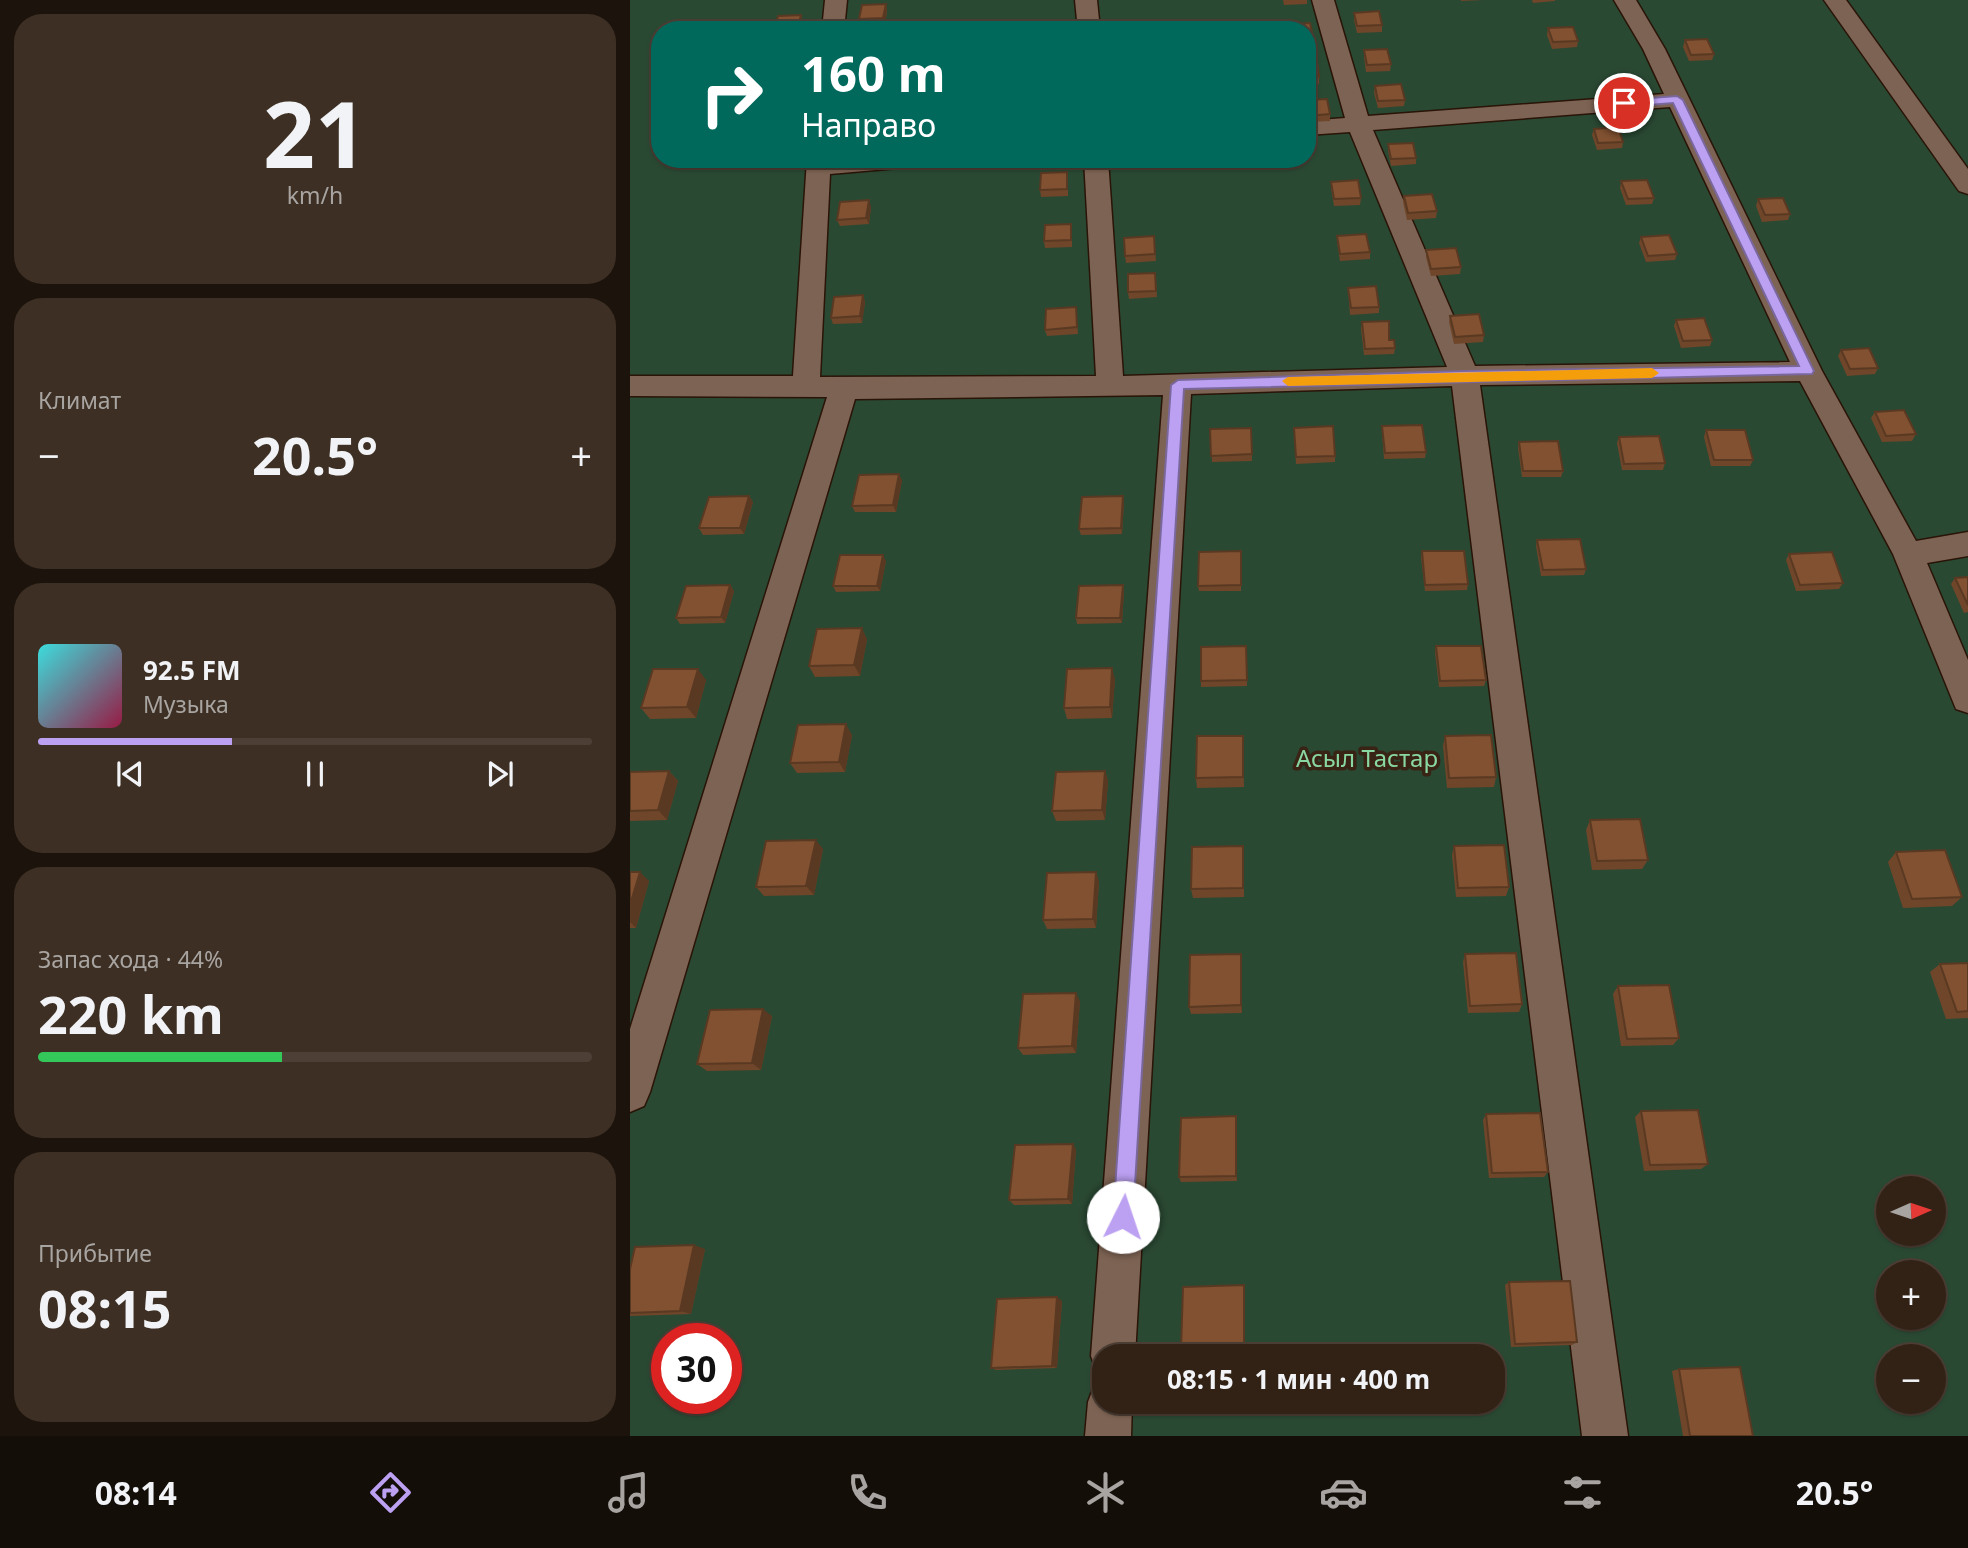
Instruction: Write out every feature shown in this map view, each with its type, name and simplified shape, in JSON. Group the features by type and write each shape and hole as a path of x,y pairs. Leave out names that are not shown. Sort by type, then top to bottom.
{"street":[{"path":"834,21 836,0"},
{"path":"1086,0 1089,21"},
{"path":"1323,0 1358,122 1465,376 1605,1436"},
{"path":"1625,0 1654,49 1808,371 1908,554 1968,699"},
{"path":"1835,0 1968,187"},
{"path":"1316,127 1677,100"},
{"path":"806,386 819,168"},
{"path":"1097,168 1110,384"},
{"path":"630,386 806,386 844,389 1178,385 1465,376 1808,371"},
{"path":"1115,1344 1178,385"},
{"path":"630,1092 844,389"},
{"path":"1908,554 1968,544"},
{"path":"1108,1436 1109,1414"}],"green space":[{"name":"Асыл Тастар","path":"630,0 1968,0 1968,1436 630,1436"}],"building":[{"path":"886,4 883,18 859,19 862,5"},
{"path":"1379,11 1382,25 1357,26 1354,13"},
{"path":"801,15 800,21 777,21 778,16"},
{"path":"1573,27 1578,41 1553,42 1548,28"},
{"path":"1707,39 1714,54 1691,55 1685,40"},
{"path":"1387,49 1391,64 1367,65 1364,50"},
{"path":"1401,84 1405,100 1378,101 1375,86"},
{"path":"1327,99 1330,114 1316,115 1316,100"},
{"path":"1618,127 1623,142 1598,143 1594,129"},
{"path":"1413,143 1416,158 1391,159 1388,144"},
{"path":"1067,172 1067,189 1040,190 1041,173"},
{"path":"1358,180 1361,198 1334,199 1331,182"},
{"path":"1647,180 1654,198 1628,199 1621,181"},
{"path":"1432,194 1437,211 1408,213 1404,196"},
{"path":"1783,198 1790,214 1765,215 1758,199"},
{"path":"869,200 866,218 837,220 840,202"},
{"path":"1071,224 1071,240 1044,241 1045,225"},
{"path":"1366,234 1370,252 1340,254 1337,236"},
{"path":"1669,235 1677,254 1648,256 1641,237"},
{"path":"1154,236 1155,254 1125,256 1124,238"},
{"path":"1456,248 1461,267 1431,269 1426,250"},
{"path":"1155,273 1156,291 1128,292 1128,274"},
{"path":"1376,286 1379,307 1351,308 1348,288"},
{"path":"863,295 860,316 831,318 834,297"},
{"path":"1076,307 1077,327 1045,330 1046,309"},
{"path":"1479,314 1484,335 1455,337 1450,316"},
{"path":"1704,318 1712,340 1683,341 1676,320"},
{"path":"1389,321 1389,340 1394,340 1395,348 1365,349 1362,322"},
{"path":"1869,348 1878,368 1850,369 1841,350"},
{"path":"1904,410 1916,434 1886,436 1875,412"},
{"path":"1422,425 1426,452 1385,453 1382,426"},
{"path":"1333,426 1335,456 1296,457 1294,428"},
{"path":"1251,428 1252,454 1211,456 1210,429"},
{"path":"1706,430 1745,430 1753,460 1714,460"},
{"path":"1659,436 1665,463 1624,464 1619,437"},
{"path":"1558,441 1563,471 1523,471 1519,442"},
{"path":"899,474 893,505 852,506 859,475"},
{"path":"749,496 740,528 699,528 709,497"},
{"path":"1123,496 1121,528 1079,529 1082,497"},
{"path":"1580,539 1586,569 1543,570 1537,540"},
{"path":"1241,551 1241,585 1198,586 1199,552"},
{"path":"1422,551 1464,551 1468,584 1425,585"},
{"path":"1832,552 1843,583 1800,585 1789,554"},
{"path":"840,555 883,555 877,586 833,586"},
{"path":"1968,577 1968,605 1955,578"},
{"path":"730,585 721,617 676,618 686,586"},
{"path":"1123,585 1120,618 1076,618 1079,586"},
{"path":"862,628 854,665 809,666 817,629"},
{"path":"1246,646 1247,680 1201,681 1201,647"},
{"path":"1436,646 1481,646 1486,680 1440,681"},
{"path":"1112,668 1110,707 1064,708 1067,669"},
{"path":"653,669 698,669 687,707 641,708"},
{"path":"846,724 839,762 790,763 798,725"},
{"path":"1491,735 1496,777 1449,778 1445,736"},
{"path":"1197,736 1243,736 1243,777 1196,778"},
{"path":"669,771 658,810 630,811 630,772"},
{"path":"1105,771 1102,810 1052,811 1056,772"},
{"path":"1640,819 1648,860 1597,861 1590,820"},
{"path":"816,840 806,886 756,887 766,841"},
{"path":"1504,845 1509,887 1458,888 1454,846"},
{"path":"1243,846 1243,888 1191,889 1192,847"},
{"path":"1945,850 1962,897 1912,899 1896,852"},
{"path":"630,872 640,872 630,905"},
{"path":"1096,872 1093,919 1043,920 1047,873"},
{"path":"1516,953 1522,1004 1470,1006 1465,954"},
{"path":"1241,954 1241,1005 1189,1007 1190,955"},
{"path":"1968,963 1968,1011 1957,1012 1940,964"},
{"path":"1669,985 1679,1038 1627,1039 1618,986"},
{"path":"1076,993 1072,1046 1018,1048 1023,994"},
{"path":"763,1009 752,1063 697,1064 710,1010"},
{"path":"1698,1110 1708,1164 1650,1165 1641,1111"},
{"path":"1540,1113 1548,1172 1492,1173 1486,1114"},
{"path":"1236,1116 1236,1176 1179,1177 1181,1118"},
{"path":"1073,1144 1068,1199 1009,1200 1015,1145"},
{"path":"694,1245 680,1311 630,1313 630,1269 635,1247"},
{"path":"1570,1281 1577,1342 1515,1344 1509,1282"},
{"path":"1244,1285 1244,1344 1181,1344 1183,1287"},
{"path":"1057,1297 1052,1366 991,1368 997,1299"},
{"path":"1740,1367 1753,1436 1690,1436 1679,1369"}],"slow traffic":[{"path":"1288,381 1652,373"}],"route":[{"path":"1123,1217 1178,385 1465,376 1808,371 1677,100 1624,103"}]}
